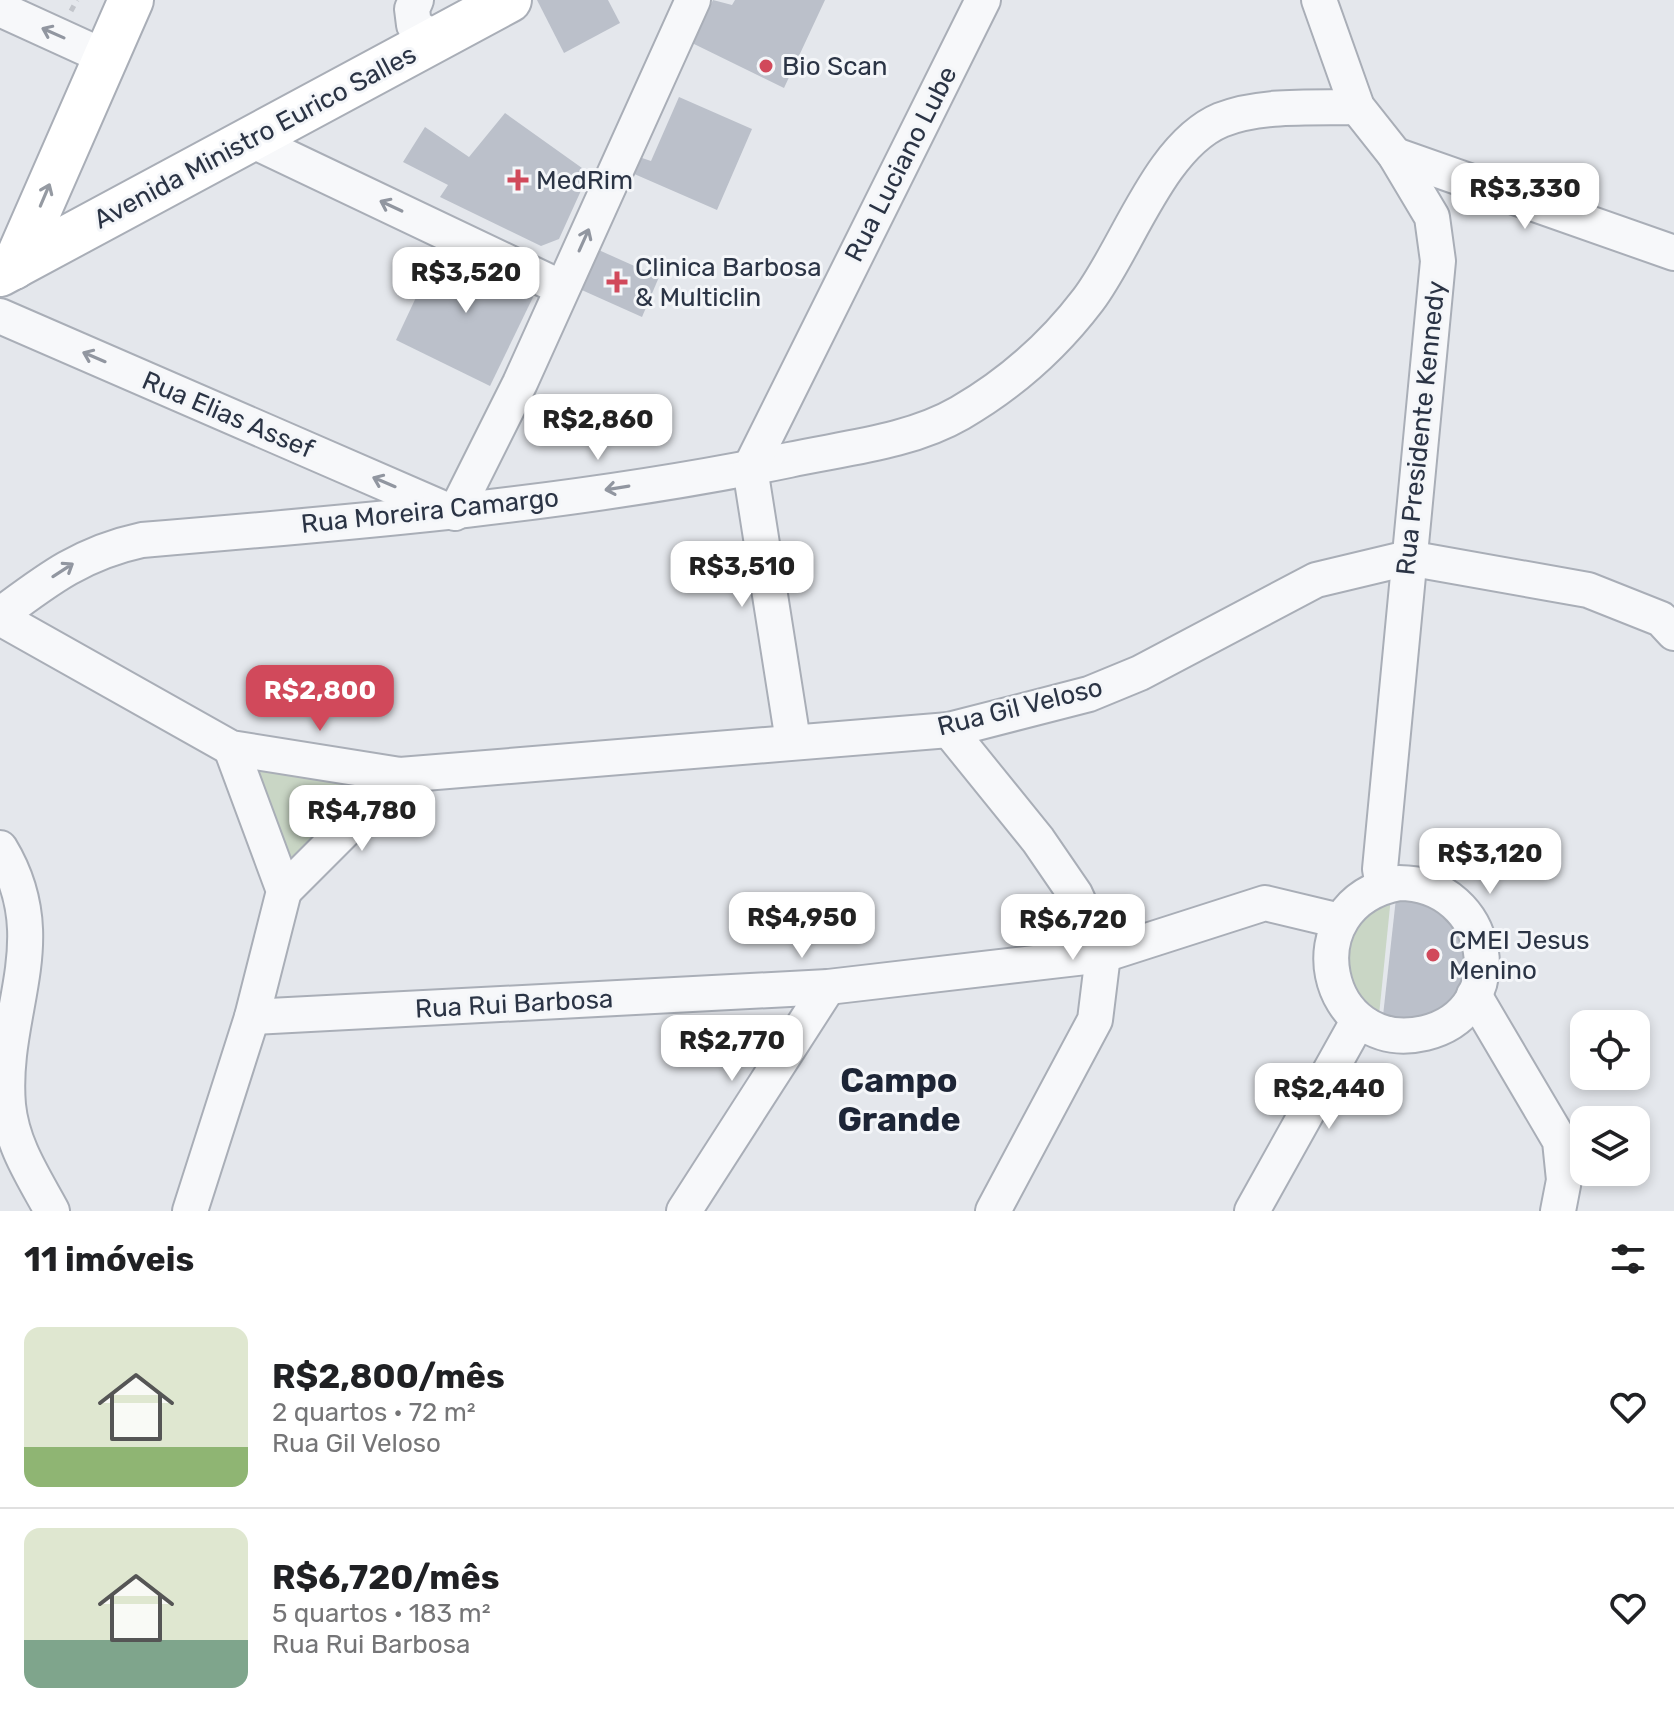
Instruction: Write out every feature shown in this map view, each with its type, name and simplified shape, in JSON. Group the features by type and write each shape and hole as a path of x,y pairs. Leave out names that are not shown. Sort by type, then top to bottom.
{"main road":[{"path":"5,279 131,0"},
{"name":"Avenida Ministro Eurico Salles","path":"5,279 249,139 509,0"}],"street":[{"path":"416,0 412,9 414,25 427,34 445,35"},
{"path":"455,513 693,0"},
{"name":"Rua Luciano Lube","path":"750,468 983,0"},
{"name":"Rua Presidente Kennedy","path":"1319,0 1357,107 1395,155 1432,217 1438,261 1380,869 1383,886"},
{"path":"0,9 105,57"},
{"name":"Rua Moreira Camargo","path":"0,617 67,566 107,548 142,540 455,513 750,468 903,436 958,414 1042,354 1090,298 1174,157 1219,121 1260,111 1357,107"},
{"path":"249,139 562,288"},
{"path":"1395,155 1674,253"},
{"name":"Rua Elias Assef","path":"0,316 455,513"},
{"path":"750,468 793,741"},
{"name":"Rua Gil Veloso","path":"231,748 400,775 949,730 1089,694 1140,673 1316,580 1408,558 1588,590 1670,622"},
{"path":"0,617 231,748 284,891"},
{"path":"949,730 1045,850 1075,894 1103,955 1095,1020 993,1211"},
{"path":"190,1211 252,1017 284,891 400,775"},
{"path":"6,868 27,926 7,1067 7,1103 14,1140 52,1211"},
{"path":"1399,883 1425,885 1444,893 1465,911 1481,943 1481,974 1474,995 1445,1024 1424,1033 1378,1030 1358,1021 1335,987 1330,953 1340,921 1350,906 1383,886 1399,883"},
{"name":"Rua Rui Barbosa","path":"252,1017 828,987 1103,955 1265,903 1340,921"},
{"path":"684,1211 828,987"},
{"path":"1474,995 1560,1141 1564,1180 1558,1211"},
{"path":"1252,1211 1358,1021"}],"green space":[{"path":"231,748 400,775 284,891"},
{"path":"1392,887 1378,1025 1365,1020 1336,944"}],"building":[{"path":"537,0 608,0 620,23 564,53"},
{"name":"Bio Scan","path":"713,0 732,5 735,0 825,0 784,88 692,43"},
{"path":"679,97 752,129 717,210 632,173 639,157 651,161"},
{"name":"MedRim","path":"505,113 589,173 559,239 541,246 440,197 448,185 403,162 425,127 469,157"},
{"path":"441,244 536,291 490,386 396,340"},
{"name":"Clinica Barbosa & Multiclin","path":"592,247 659,277 642,317 575,287"},
{"name":"CMEI Jesus Menino","path":"1397,889 1439,895 1477,961 1458,1008 1382,1025"}],"place":[{"name":"Bio Scan","path":"766,66"},
{"name":"MedRim","path":"518,180"},
{"name":"Clinica Barbosa & Multiclin","path":"617,282"},
{"name":"CMEI Jesus Menino","path":"1433,955"}],"district":[{"name":"Campo Grande","path":"899,1100"}]}
